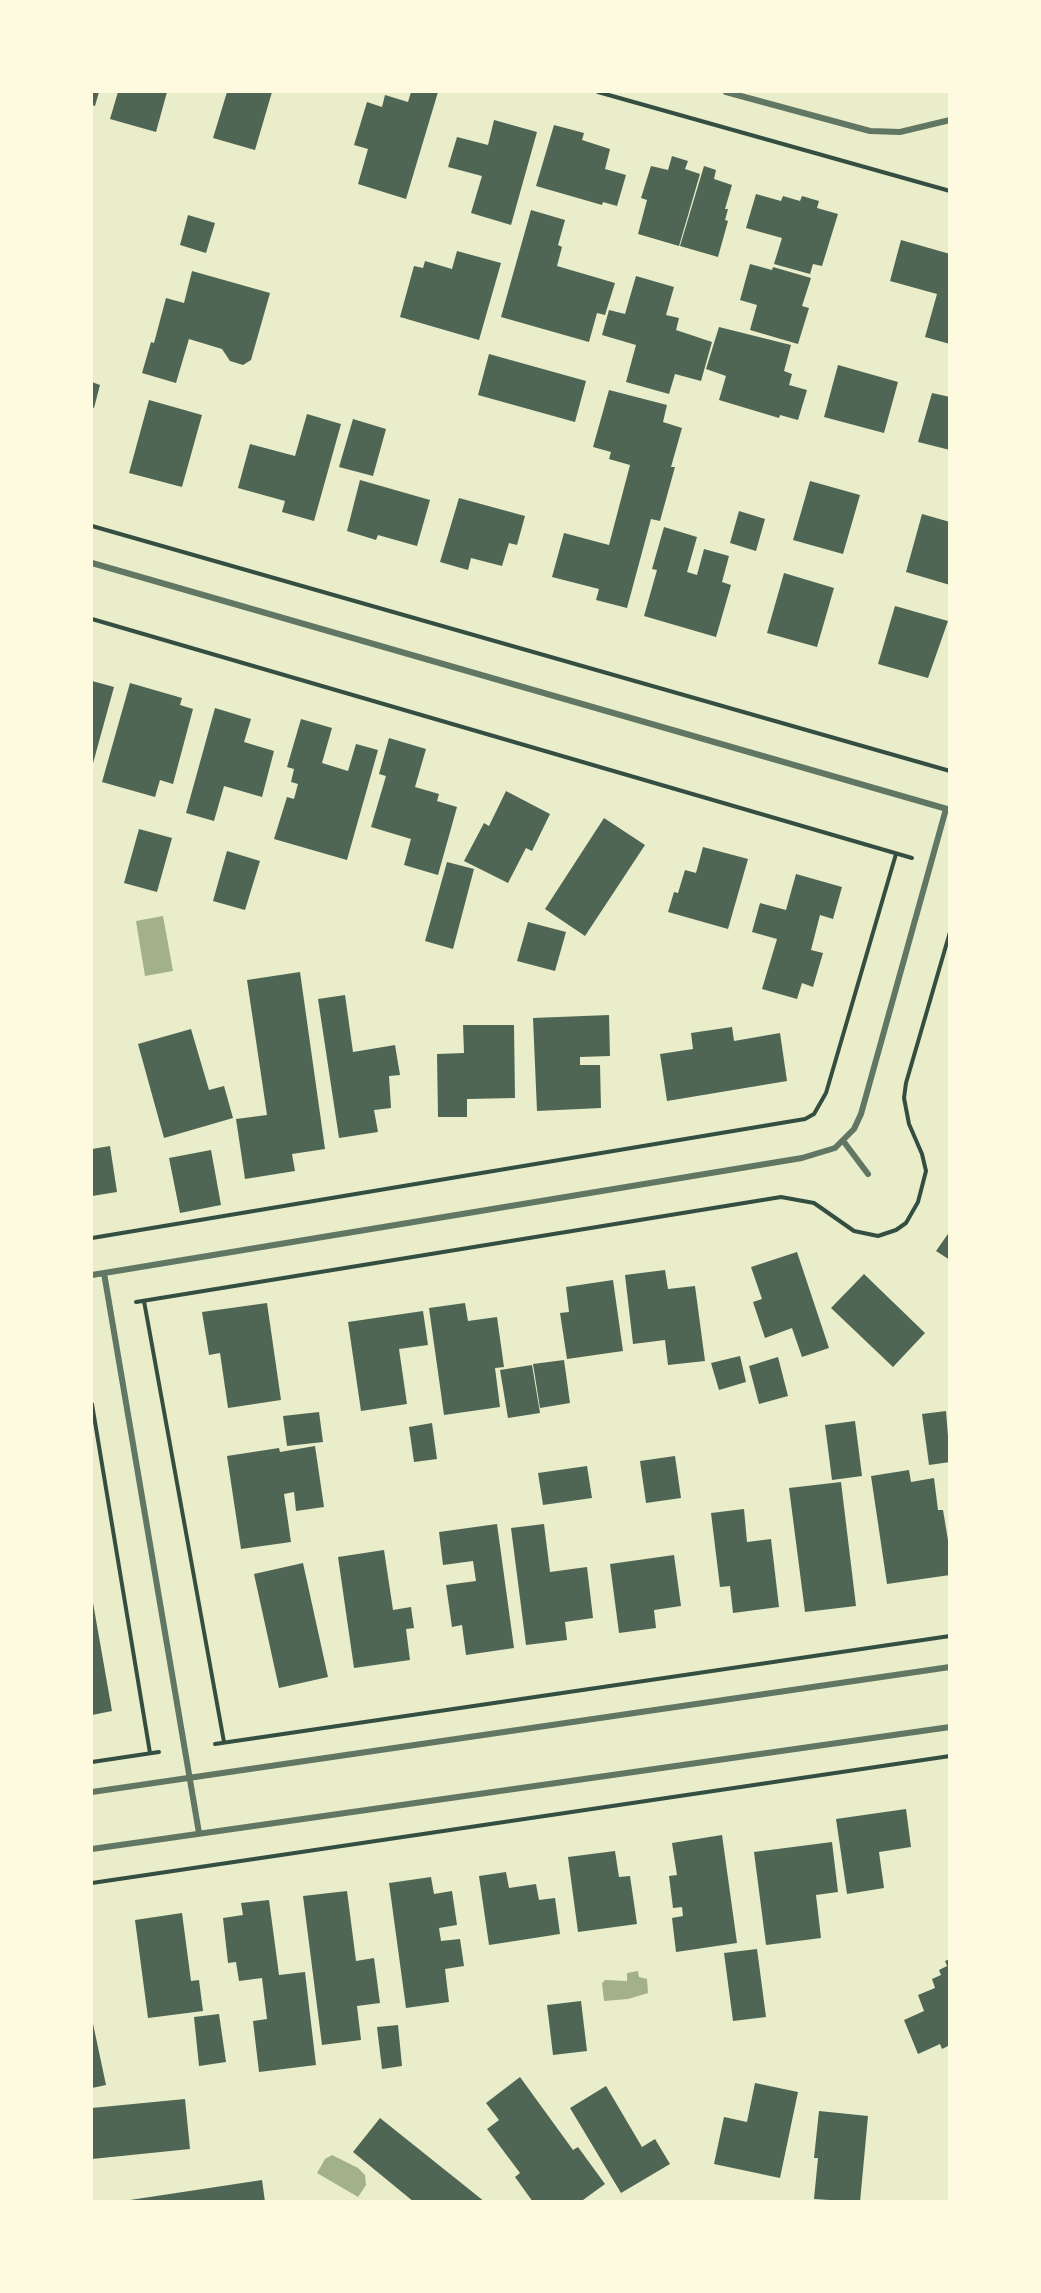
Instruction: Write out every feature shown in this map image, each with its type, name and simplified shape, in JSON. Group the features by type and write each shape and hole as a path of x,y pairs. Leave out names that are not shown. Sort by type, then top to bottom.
{"street":[{"path":"726,92 870,131 900,132 950,120"},
{"path":"92,563 948,809 861,1114 854,1130 844,1142 835,1148 802,1158 92,1275"},
{"path":"844,1142 868,1174"},
{"path":"105,1273 199,1833"},
{"path":"92,1792 950,1667"},
{"path":"92,1850 950,1727"}],"path":[{"path":"598,92 950,191"},
{"path":"92,526 950,771"},
{"path":"92,619 913,858"},
{"path":"92,1238 805,1119 821,1105 826,1093 896,854"},
{"path":"144,1301 224,1742"},
{"path":"92,1404 150,1753"},
{"path":"215,1744 950,1636"},
{"path":"92,1762 159,1752"},
{"path":"92,1883 950,1756"}],"shaded area":[{"path":"163,916 173,971 145,976 136,921"},
{"path":"638,1971 639,1977 647,1979 648,1993 628,1999 604,2001 602,1983 605,1980 627,1981 627,1973"},
{"path":"332,2155 358,2168 365,2175 366,2185 358,2197 317,2173 325,2159"}],"building":[{"path":"92,92 99,92 95,106 92,105"},
{"path":"118,92 167,92 156,132 110,119"},
{"path":"227,92 272,92 255,150 213,138"},
{"path":"411,92 438,92 406,199 358,184 368,149 354,145 367,102 382,107 385,95 408,102"},
{"path":"494,120 537,132 511,225 471,213 482,176 448,167 457,137 488,145"},
{"path":"554,125 584,133 582,140 610,149 605,169 626,175 617,206 603,202 602,205 536,186"},
{"path":"672,156 688,161 685,169 700,174 679,246 638,234 647,200 641,198 651,166 668,170"},
{"path":"704,166 716,170 714,179 732,185 725,209 728,209 725,220 728,221 718,257 680,246"},
{"path":"756,194 781,201 783,196 800,201 802,196 819,201 817,208 838,214 822,266 813,264 810,274 774,264 782,238 746,228"},
{"path":"531,210 565,220 558,245 562,247 557,266 615,283 605,315 597,313 589,342 501,317"},
{"path":"188,215 215,223 206,253 180,245"},
{"path":"901,240 950,254 950,344 925,337 937,294 890,281"},
{"path":"457,251 501,263 479,340 400,317 414,266 423,268 425,261 452,269"},
{"path":"750,264 772,270 773,267 811,278 802,306 809,308 798,344 750,330 757,305 740,300"},
{"path":"192,271 270,293 251,360 243,365 230,361 222,349 189,339 176,383 142,373 151,342 154,343 166,298 184,303"},
{"path":"636,276 674,287 666,315 679,318 676,330 712,342 701,381 675,374 669,394 626,382 636,345 602,335 609,310 625,314"},
{"path":"719,327 791,345 784,371 792,374 789,385 807,390 798,420 780,415 779,418 719,400 726,376 706,369"},
{"path":"489,354 586,381 575,422 478,395"},
{"path":"838,365 898,382 884,433 824,417"},
{"path":"92,382 100,385 94,408 92,407"},
{"path":"609,390 667,405 663,422 682,428 671,467 675,467 660,521 651,519 627,608 596,600 599,589 552,577 564,533 609,545 630,465 609,459 611,452 593,447"},
{"path":"932,393 950,397 950,450 918,442"},
{"path":"149,400 202,415 182,487 129,473"},
{"path":"307,414 341,424 314,521 282,512 285,501 238,488 250,444 295,456"},
{"path":"353,419 386,429 373,476 339,467"},
{"path":"360,480 430,500 417,546 378,535 376,540 347,531"},
{"path":"810,481 860,495 843,554 793,540"},
{"path":"459,498 525,516 517,545 509,543 502,566 471,558 468,570 440,562"},
{"path":"739,511 765,519 756,551 730,543"},
{"path":"922,514 950,522 950,585 906,572"},
{"path":"664,527 697,537 687,572 697,575 704,549 729,556 722,582 731,585 716,637 644,616 657,570 652,569"},
{"path":"784,573 834,588 817,647 767,633"},
{"path":"895,606 948,621 928,678 878,664"},
{"path":"92,681 114,687 92,767"},
{"path":"130,683 182,698 180,705 193,709 173,784 160,780 155,797 102,782"},
{"path":"215,708 251,719 244,742 274,751 262,797 224,786 214,821 186,813"},
{"path":"301,719 332,728 322,763 348,771 356,744 378,750 347,860 274,839 287,797 294,799 298,784 291,782 294,769 287,767"},
{"path":"389,738 426,749 415,787 439,794 437,801 457,807 438,875 404,865 411,839 371,827 386,776 379,774"},
{"path":"506,791 550,814 532,851 526,848 508,883 464,861 484,823 489,826"},
{"path":"604,818 645,845 585,936 545,909"},
{"path":"139,829 172,838 157,892 124,883"},
{"path":"703,847 748,859 728,929 668,912 674,892 678,893 685,870 696,873"},
{"path":"227,851 260,861 245,910 213,901"},
{"path":"447,862 474,869 453,949 425,941"},
{"path":"796,874 842,887 833,919 820,915 811,950 823,953 813,987 802,983 797,999 762,989 777,939 752,932 760,903 786,910"},
{"path":"528,922 566,932 555,971 517,961"},
{"path":"300,972 325,1149 292,1154 295,1171 245,1179 236,1119 267,1115 247,980"},
{"path":"345,995 353,1052 395,1045 400,1075 389,1076 391,1108 374,1110 378,1132 339,1138 318,999"},
{"path":"609,1015 610,1056 580,1057 580,1065 600,1065 601,1108 537,1111 533,1018"},
{"path":"463,1025 514,1025 515,1098 467,1099 467,1117 438,1117 437,1054 464,1053"},
{"path":"732,1027 734,1041 780,1033 787,1081 667,1101 660,1054 693,1049 691,1033"},
{"path":"191,1029 209,1090 224,1086 233,1118 164,1138 138,1044"},
{"path":"110,1146 117,1192 92,1196 92,1149"},
{"path":"211,1150 221,1205 180,1213 169,1158"},
{"path":"950,1231 950,1260 936,1251"},
{"path":"797,1252 829,1348 802,1357 792,1328 765,1338 753,1302 762,1299 751,1267"},
{"path":"665,1270 668,1289 695,1286 705,1361 668,1365 665,1340 633,1344 625,1275"},
{"path":"864,1274 925,1333 893,1367 831,1308"},
{"path":"613,1280 623,1351 567,1359 560,1313 569,1312 566,1287"},
{"path":"267,1303 281,1400 228,1408 220,1353 209,1355 202,1312"},
{"path":"465,1303 468,1321 497,1317 504,1367 495,1368 500,1407 444,1415 429,1308"},
{"path":"423,1311 428,1345 399,1349 407,1404 361,1411 348,1322"},
{"path":"740,1356 746,1382 719,1390 711,1363"},
{"path":"778,1357 788,1396 759,1404 749,1366"},
{"path":"564,1360 570,1403 540,1408 533,1364"},
{"path":"532,1365 540,1413 508,1418 500,1370"},
{"path":"946,1411 950,1462 929,1465 922,1414"},
{"path":"319,1412 323,1442 287,1446 283,1416"},
{"path":"855,1421 862,1476 832,1480 825,1425"},
{"path":"432,1423 437,1459 414,1462 409,1427"},
{"path":"315,1446 324,1507 296,1511 294,1492 284,1494 291,1542 241,1549 227,1456 279,1448 280,1452"},
{"path":"675,1456 681,1498 646,1503 640,1461"},
{"path":"587,1466 592,1498 543,1505 538,1473"},
{"path":"909,1470 911,1482 934,1478 938,1510 943,1510 950,1552 950,1575 887,1584 871,1476"},
{"path":"841,1482 856,1606 805,1612 789,1488"},
{"path":"744,1509 747,1542 771,1539 779,1607 733,1613 730,1586 720,1587 711,1513"},
{"path":"497,1524 514,1648 466,1655 462,1625 452,1627 446,1585 476,1581 473,1561 443,1565 439,1532"},
{"path":"544,1524 550,1572 587,1567 593,1618 565,1622 567,1640 526,1645 511,1528"},
{"path":"384,1550 393,1610 411,1607 414,1628 406,1629 410,1660 354,1668 338,1557"},
{"path":"674,1555 681,1606 654,1610 656,1628 619,1633 610,1564"},
{"path":"303,1563 328,1677 279,1688 254,1574"},
{"path":"92,1597 112,1711 92,1715"},
{"path":"906,1809 911,1847 879,1852 884,1888 847,1894 836,1819"},
{"path":"722,1835 737,1943 676,1952 672,1918 683,1916 682,1907 673,1908 669,1876 677,1875 672,1843"},
{"path":"832,1842 838,1892 816,1895 821,1938 766,1945 754,1852"},
{"path":"615,1851 619,1877 630,1876 637,1924 578,1932 568,1857"},
{"path":"506,1872 509,1888 536,1884 539,1900 555,1898 560,1934 489,1945 479,1876"},
{"path":"431,1877 434,1894 452,1891 457,1925 439,1928 441,1941 460,1939 464,1966 445,1969 449,2002 406,2008 389,1883"},
{"path":"347,1891 356,1961 374,1958 380,2003 357,2006 361,2040 322,2045 303,1896"},
{"path":"269,1900 279,1975 305,1972 316,2065 259,2072 253,2021 267,2019 262,1978 239,1981 236,1962 228,1963 223,1918 243,1915 241,1903"},
{"path":"182,1913 191,1981 199,1980 203,2011 148,2018 135,1920"},
{"path":"757,1949 766,2017 733,2021 724,1953"},
{"path":"950,1959 950,2045 942,2049 940,2044 918,2054 904,2020 924,2011 918,1995 935,1988 932,1979 941,1975 939,1970 947,1966 945,1961"},
{"path":"581,2001 587,2051 553,2055 547,2005"},
{"path":"219,2014 226,2062 199,2066 194,2017"},
{"path":"92,2019 106,2085 92,2088"},
{"path":"398,2025 402,2066 382,2069 377,2027"},
{"path":"520,2077 573,2150 578,2147 605,2184 583,2200 585,2202 533,2202 515,2177 520,2173 487,2129 499,2120 486,2103"},
{"path":"755,2083 798,2092 780,2178 714,2164 724,2117 747,2122"},
{"path":"606,2086 642,2147 655,2139 670,2164 621,2193 570,2108"},
{"path":"185,2099 190,2149 92,2159 92,2108"},
{"path":"819,2111 868,2116 860,2202 814,2199 818,2158 814,2158"},
{"path":"380,2118 485,2202 414,2202 353,2152"},
{"path":"262,2180 265,2202 130,2202 130,2200"}]}
